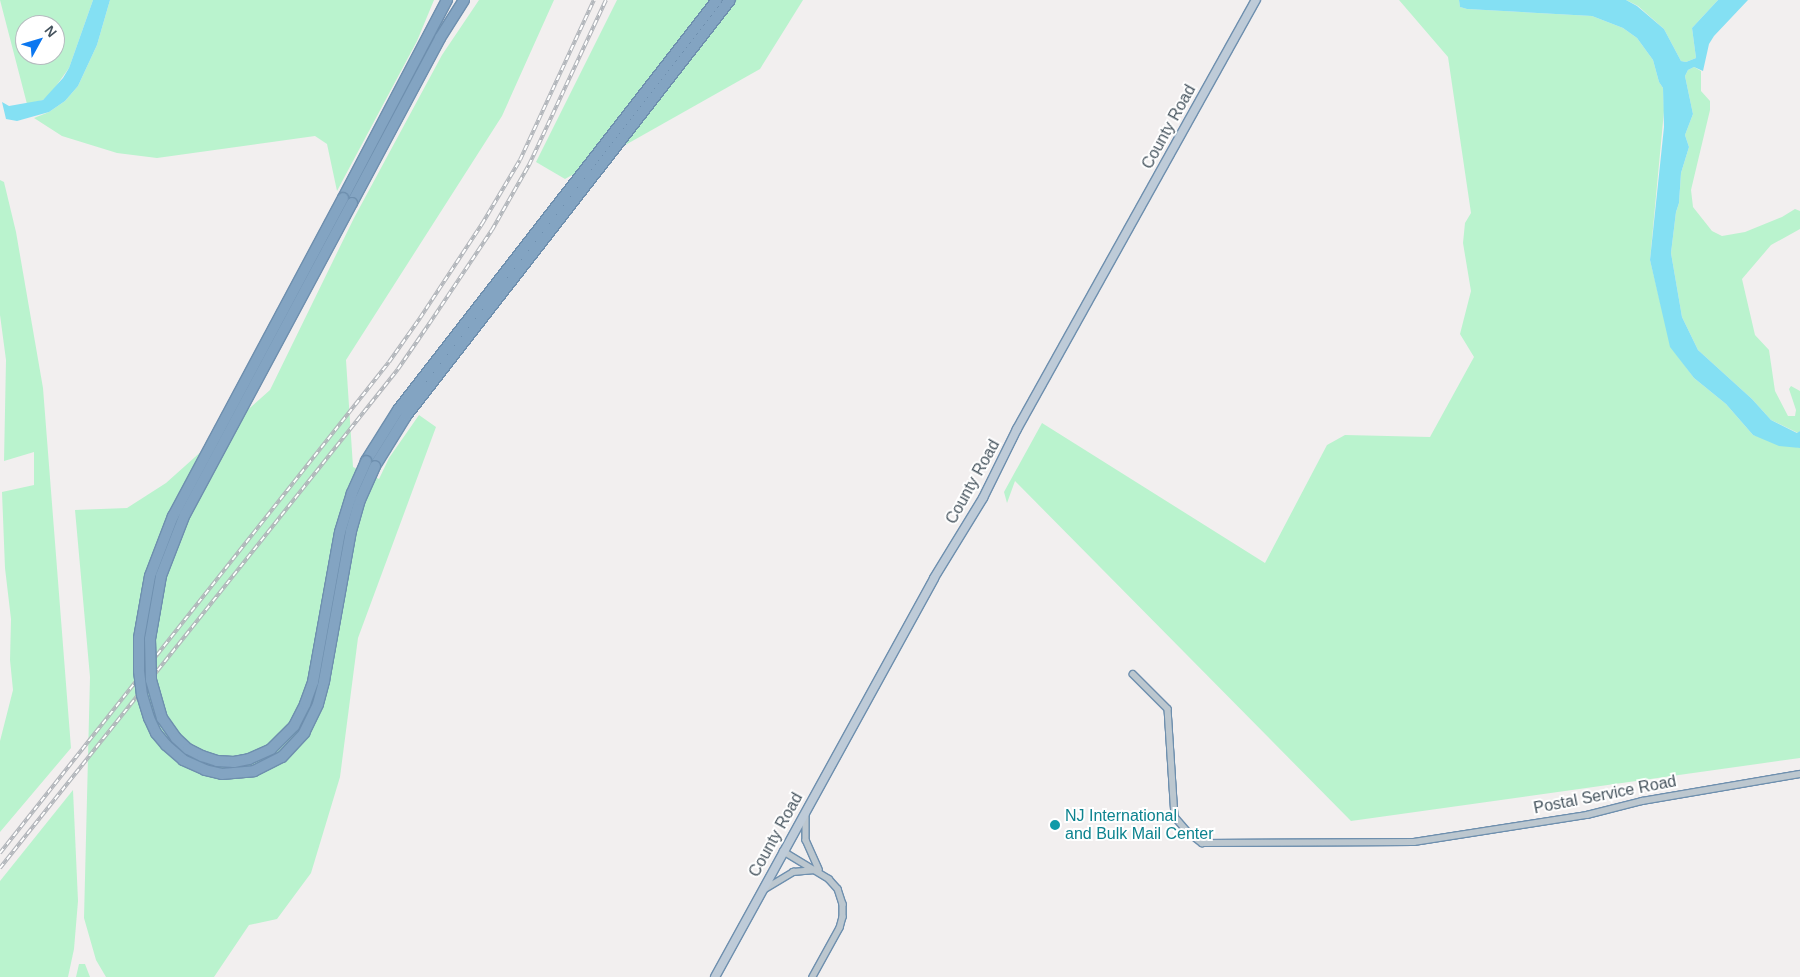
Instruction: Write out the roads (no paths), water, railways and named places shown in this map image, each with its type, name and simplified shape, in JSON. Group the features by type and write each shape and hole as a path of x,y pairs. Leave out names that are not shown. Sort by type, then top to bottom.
{"highway":[{"path":"347,201 447,0"},
{"path":"464,0 347,201 173,516 152,568 141,623 139,655 141,687 146,710 156,732 166,746 184,760 214,772 246,772 268,765 282,757 304,732 318,704 324,681 351,531 370,464 398,410 717,0"},
{"path":"370,464 730,0"}],"main road":[{"name":"County Road","path":"715,977 934,578 983,498 1017,429 1256,0"}],"street":[{"name":"Postal Service Road","path":"1133,674 1168,709 1176,817 1188,832 1202,843 1414,842 1587,815 1642,801 1800,774"},
{"path":"806,810 806,840 820,871 838,890 843,904 843,917 838,933 813,977"},
{"path":"783,852 820,871"},
{"path":"761,892 782,876 792,872 803,870 820,871"}],"water":[{"path":"93,0 110,0 97,45 78,86 65,101 49,112 17,121 6,119 2,102 9,106 43,100 63,78 69,68"},
{"path":"1459,0 1626,0 1637,6 1664,29 1681,61 1686,62 1696,58 1692,28 1718,0 1748,0 1714,36 1709,44 1703,71 1694,67 1688,70 1685,76 1693,114 1685,135 1689,147 1681,173 1679,203 1676,212 1671,253 1682,317 1698,350 1752,399 1771,420 1797,433 1800,431 1800,448 1779,446 1753,435 1726,404 1694,378 1670,347 1650,260 1664,127 1663,88 1659,82 1653,60 1637,38 1623,28 1592,16 1467,9 1460,7"}],"railway":[{"path":"0,853 389,362 420,318 482,224 520,160 594,0"},
{"path":"0,868 398,369 492,230 529,165 606,0"}],"place":[{"name":"NJ International and Bulk Mail Center","path":"1055,825"}]}
